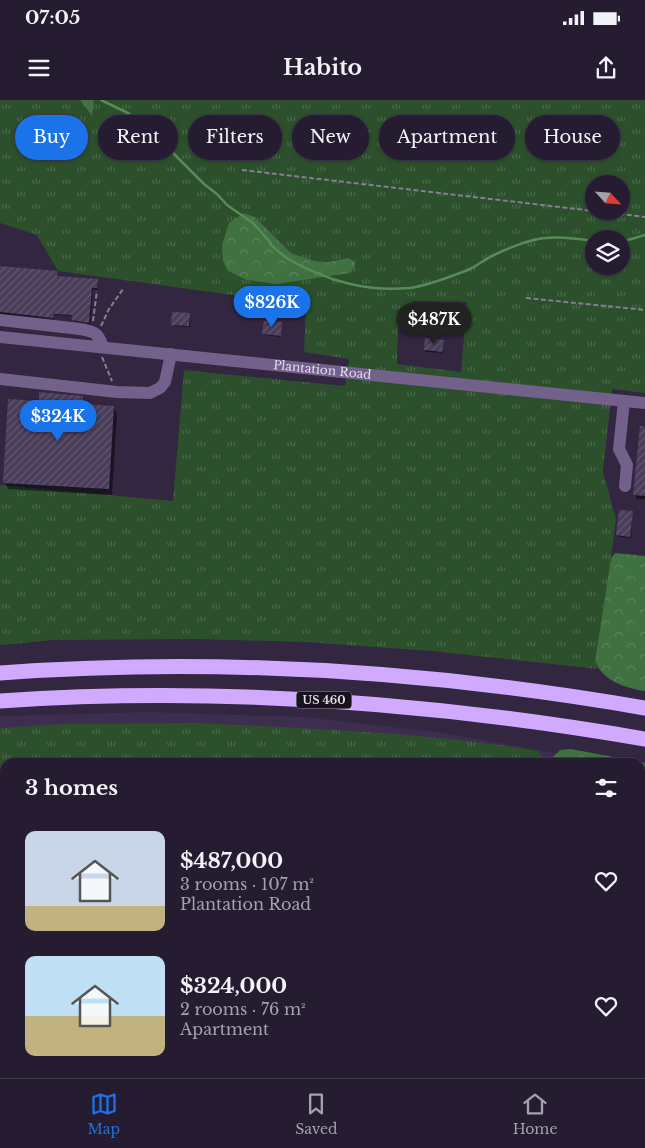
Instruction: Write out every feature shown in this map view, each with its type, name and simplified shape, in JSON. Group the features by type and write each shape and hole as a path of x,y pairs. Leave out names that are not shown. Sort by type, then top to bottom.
{"highway":[{"path":"0,673 161,666 330,670 466,682 571,695 645,708"},
{"name":"US 460","path":"0,701 87,696 173,695 315,699 486,714 645,739"}],"street":[{"path":"0,320 80,329 94,333 102,350"},
{"name":"Plantation Road","path":"0,337 102,350 171,354 645,403"},
{"path":"0,379 117,392 150,393 160,388 164,382 171,354"},
{"path":"624,401 619,449 627,465 625,486"}],"path":[{"path":"242,170 585,210"},
{"path":"630,215 645,217"},
{"path":"94,333 122,289"},
{"path":"94,333 97,291"},
{"path":"526,298 645,310"},
{"path":"102,350 117,392"}],"shaded area":[{"path":"148,712 303,717 437,732 582,758 0,758 0,716"}],"green space":[{"path":"0,100 80,100 91,115 94,100 645,100 645,393 612,389 603,472 616,519 595,661 598,669 431,651 307,642 195,639 54,640 0,645 0,485 173,501 184,370 345,386 349,359 304,352 306,305 58,271 37,235 0,223","holes":["244,213 255,217 291,253 315,261 328,262 348,258 276,284 247,280","412,301 467,302 461,372 397,364 398,329 409,326"]},
{"path":"80,100 94,100 92,116"},
{"path":"244,213 255,217 291,253 315,261 328,262 348,258 355,262 355,266 350,273 276,284 247,280 228,271 223,261 222,245 229,223"},
{"path":"615,553 645,556 645,691 630,688 609,678 603,674 595,661 611,558"},
{"path":"200,723 370,732 454,739 538,751 543,758 0,758 0,728 64,724"},
{"path":"571,749 619,758 554,758 560,750"}],"building":[{"path":"0,266 58,271 57,276 98,279 97,288 92,288 89,323 72,320 72,315 54,314 53,318 0,312"},
{"path":"172,312 190,313 189,326 171,325"},
{"path":"264,321 282,322 281,336 262,334"},
{"path":"425,338 444,340 442,352 424,350"},
{"path":"39,392 83,396 83,404 114,406 109,489 3,483 8,399 39,401"},
{"path":"640,426 645,427 645,496 633,495"},
{"path":"619,510 633,511 630,537 616,535"}],"waterway":[{"path":"101,100 128,113 152,132 227,205 253,223 271,245 283,255 305,268 348,284 394,289 415,287 468,270 494,255 532,240 554,237 585,240"},
{"path":"630,239 645,235"}]}
